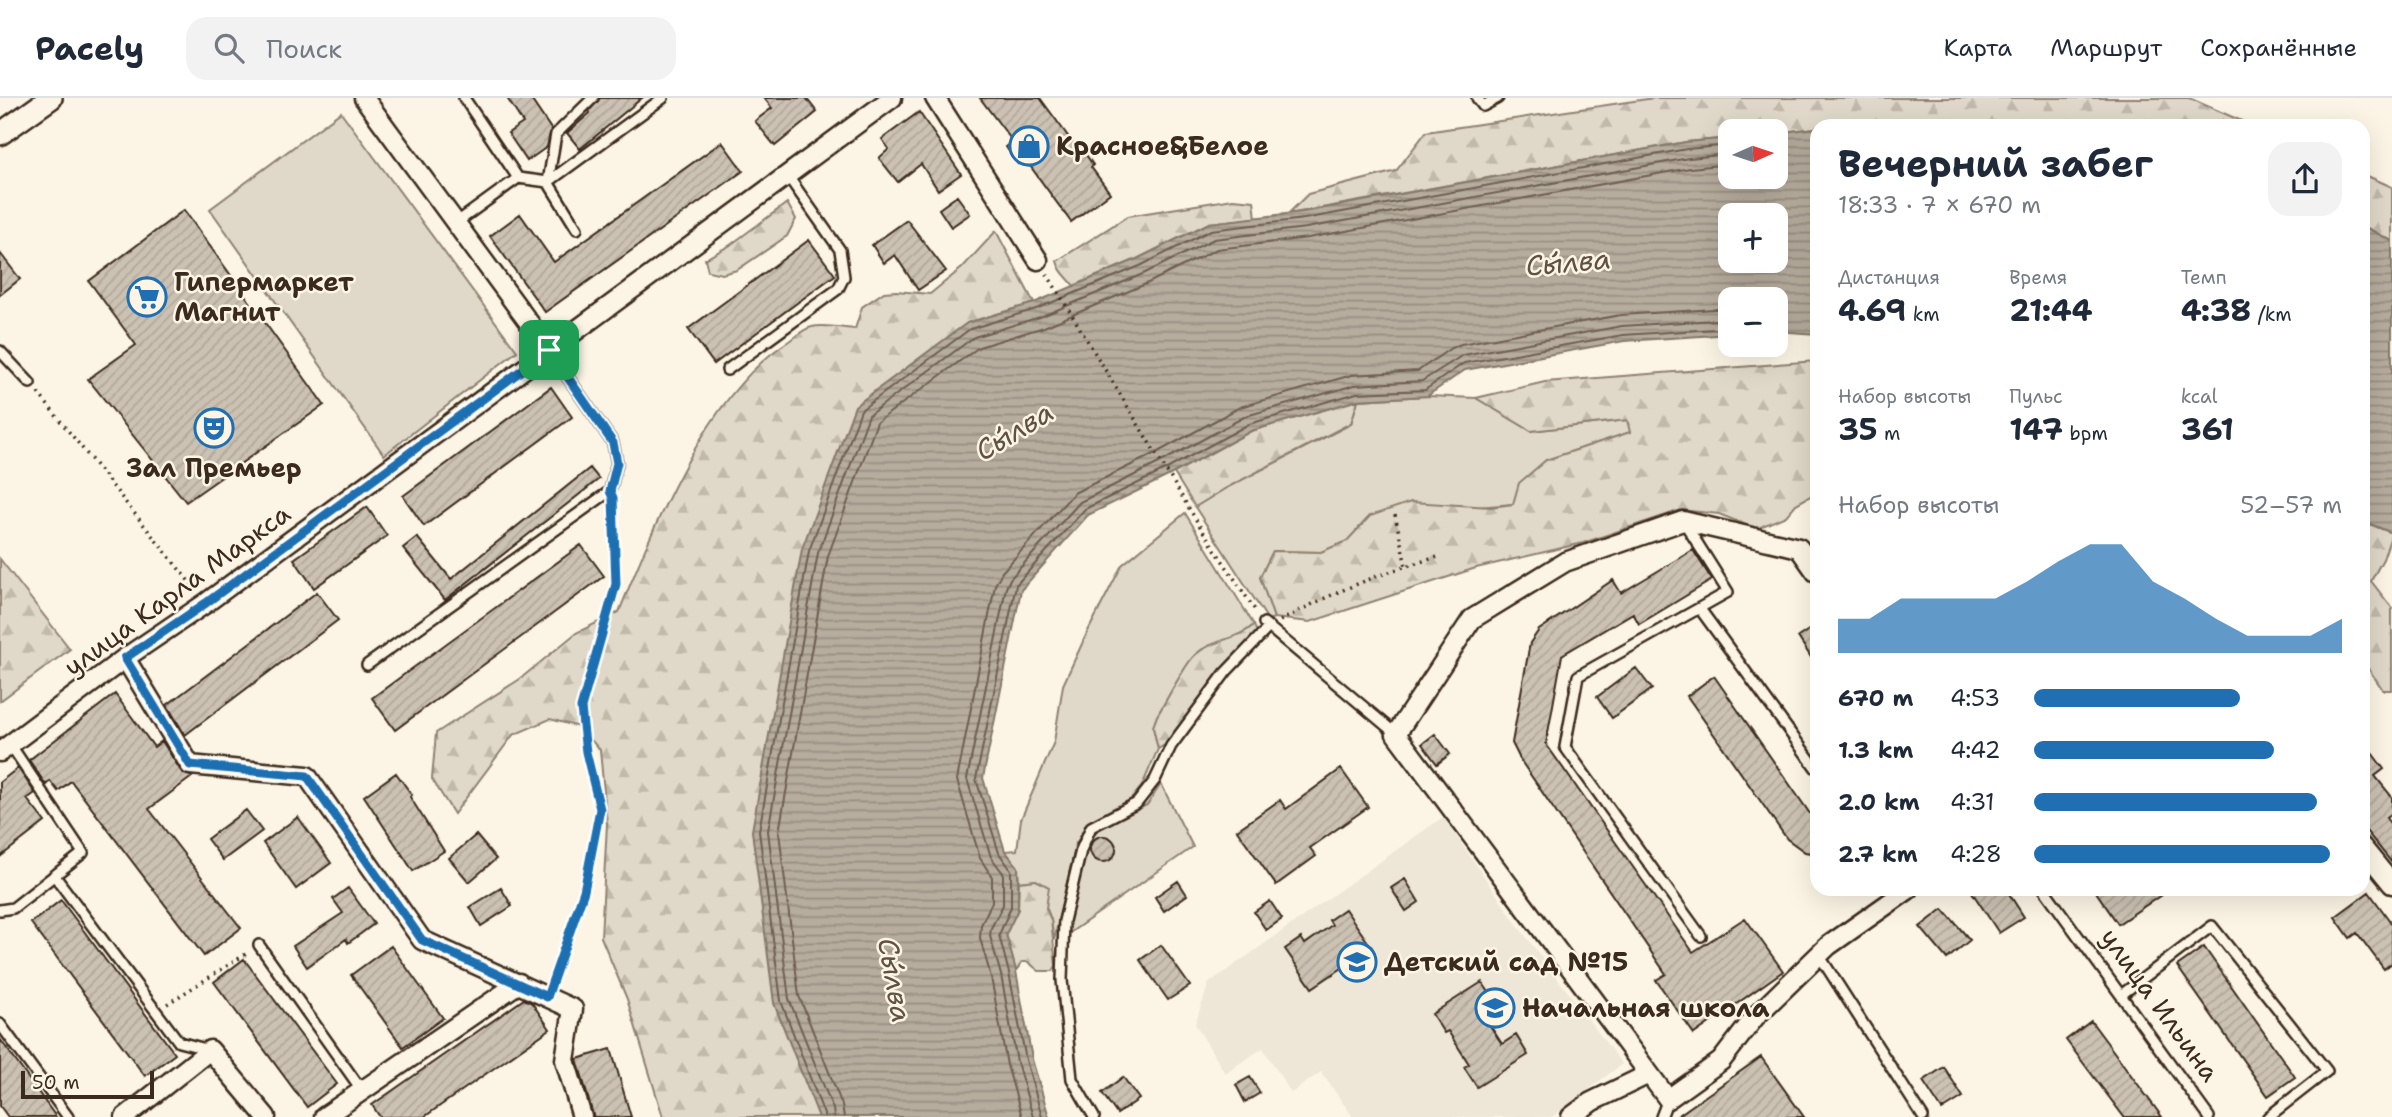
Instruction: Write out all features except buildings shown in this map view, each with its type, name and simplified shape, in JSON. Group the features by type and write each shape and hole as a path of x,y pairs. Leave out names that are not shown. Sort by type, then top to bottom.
{"street":[{"path":"0,134 51,98"},
{"path":"364,98 549,350"},
{"name":"улица Карла Маркса","path":"5,748 892,98"},
{"path":"935,98 1041,264"},
{"path":"1810,564 1798,548 1684,521 1565,562 1472,619 1396,734 1668,1099 1721,1060 1755,1017 1828,946 1899,896"},
{"path":"125,658 190,765 307,776 422,940 573,1009 565,1060 582,1117"},
{"path":"2370,856 2392,884"},
{"path":"324,1117 519,983"},
{"path":"125,1117 210,1050 266,1117"},
{"path":"1570,1117 1591,1102 1649,1074"}],"lane":[{"path":"464,98 518,178"},
{"path":"577,229 548,181 556,134 593,98"},
{"path":"456,223 518,178 548,181 663,98"},
{"path":"1477,98 1483,106 1499,98"},
{"path":"727,370 838,289 844,277 840,250 787,175"},
{"path":"367,666 610,491 617,463 613,443 549,350"},
{"path":"0,351 30,383"},
{"path":"1684,521 1728,592 1578,676 1565,747 1701,936"},
{"path":"1700,608 1810,760"},
{"path":"1094,1117 1072,1079 1062,980 1065,921 1081,850 1091,827 1137,803 1155,780 1171,746 1226,673 1267,625 1396,734"},
{"path":"0,910 13,908 83,853 5,748"},
{"path":"54,875 179,1042 210,1050"},
{"name":"улица Ильина","path":"2050,896 2209,1117"},
{"path":"2121,995 2212,926 2327,1071 2268,1117"},
{"path":"260,945 363,1092"},
{"path":"1819,955 1923,1117"},
{"path":"0,1024 68,1117"},
{"path":"1661,1117 1668,1099"}],"path":[{"path":"1041,264 1201,528 1267,625 1406,566 1438,557"},
{"path":"30,383 206,603"},
{"path":"547,997 584,891 600,809 586,752 581,708 616,584 613,498 610,491"},
{"path":"1395,515 1406,566"},
{"path":"156,1011 260,945"}],"shaded area":[{"path":"1443,817 1521,930 1622,1064 1552,1117 1353,1117 1321,1072 1291,1093 1263,1048 1225,1073 1195,1024 1209,983"}],"green space":[{"path":"1654,98 2189,98 2237,119 1810,119 1810,129 1788,132 1788,119 1718,119 1718,139 1686,142 1288,214 1308,194 1396,171 1426,132"},
{"path":"341,112 517,351 384,455 210,209"},
{"path":"2370,177 2392,187 2392,241 2370,230"},
{"path":"1233,199 1254,201 1256,218 1209,223 1137,259 1074,286 1058,265 1057,261 1128,216"},
{"path":"787,203 796,219 787,236 737,270 722,274 708,271 705,259 729,246"},
{"path":"996,231 1034,303 967,323 774,1003 819,1117 663,1117 627,999 601,937 607,824 600,750 579,727 550,719 513,735 454,814 432,779 436,733 520,679 576,633 619,612 649,540 687,463 733,393 760,364 809,328 827,326 855,329 862,307 884,292 930,294 962,268"},
{"path":"1810,361 1810,496 1796,504 1786,516 1756,529 1719,514 1681,510 1583,543 1476,568 1310,622 1274,618 1260,577 1273,551 1321,552 1347,541 1370,516 1411,502 1491,507 1513,504 1519,483 1546,460 1630,432 1627,420 1531,431 1476,398 1545,382"},
{"path":"1427,396 1476,398 1531,431 1628,420 1631,432 1546,460 1513,504 1370,516 1347,541 1321,552 1273,551 1260,577 1274,618 1268,620 1195,507 1226,488 1351,424 1358,400"},
{"path":"1358,400 1351,423 1195,507 1174,473 1251,431"},
{"path":"1185,513 1254,625 1240,634 1201,650 1186,667 1157,716 1153,727 1158,749 1142,786 1129,802 1092,821 1076,843 1054,940 1051,920 1036,880 1019,882 1018,867 1005,851 1017,850 1021,819 1054,742 1063,685 1122,565"},
{"path":"2370,524 2392,533 2383,559 2371,581 2392,608 2392,690 2383,690 2370,671"},
{"path":"0,559 70,649 0,701"},
{"path":"1254,625 1257,633 1248,645 1168,743 1158,749 1153,727 1157,716 1191,660 1201,650 1240,634"},
{"path":"1161,784 1193,847 1068,934 1068,921 1088,843 1098,829 1147,805"},
{"path":"1036,880 1049,887 1046,908 1051,920 1056,966 1053,971 1039,971 1028,962 1022,962 1016,971 1006,934 1018,909 1019,882"}],"water":[{"name":"Сы́лва","path":"1810,129 1810,334 1788,332 1788,287 1718,287 1718,335 1624,341 1465,370 1427,396 1358,400 1251,431 1088,515 1021,590 983,778 1005,851 1018,867 1018,909 1006,934 1016,971 1032,1059 1049,1117 819,1117 774,1003 752,831 802,549 855,406 967,323 1034,303 1137,259 1209,223 1303,212 1686,142 1718,139 1718,189 1788,189 1788,132"},
{"path":"2370,230 2392,241 2392,533 2370,524"}],"place":[{"name":"Красное&Белое","path":"1029,146"},
{"name":"Гипермаркет Магнит","path":"147,297"},
{"name":"Зал Премьер","path":"214,428"},
{"name":"Детский сад №15","path":"1357,962"},
{"name":"Начальная школа","path":"1495,1008"}],"route":[{"path":"549,350 613,443 617,463 610,491 613,498 616,584 581,708 586,752 600,809 584,891 547,997 422,940 307,776 190,765 125,658 206,603 549,350"}]}
